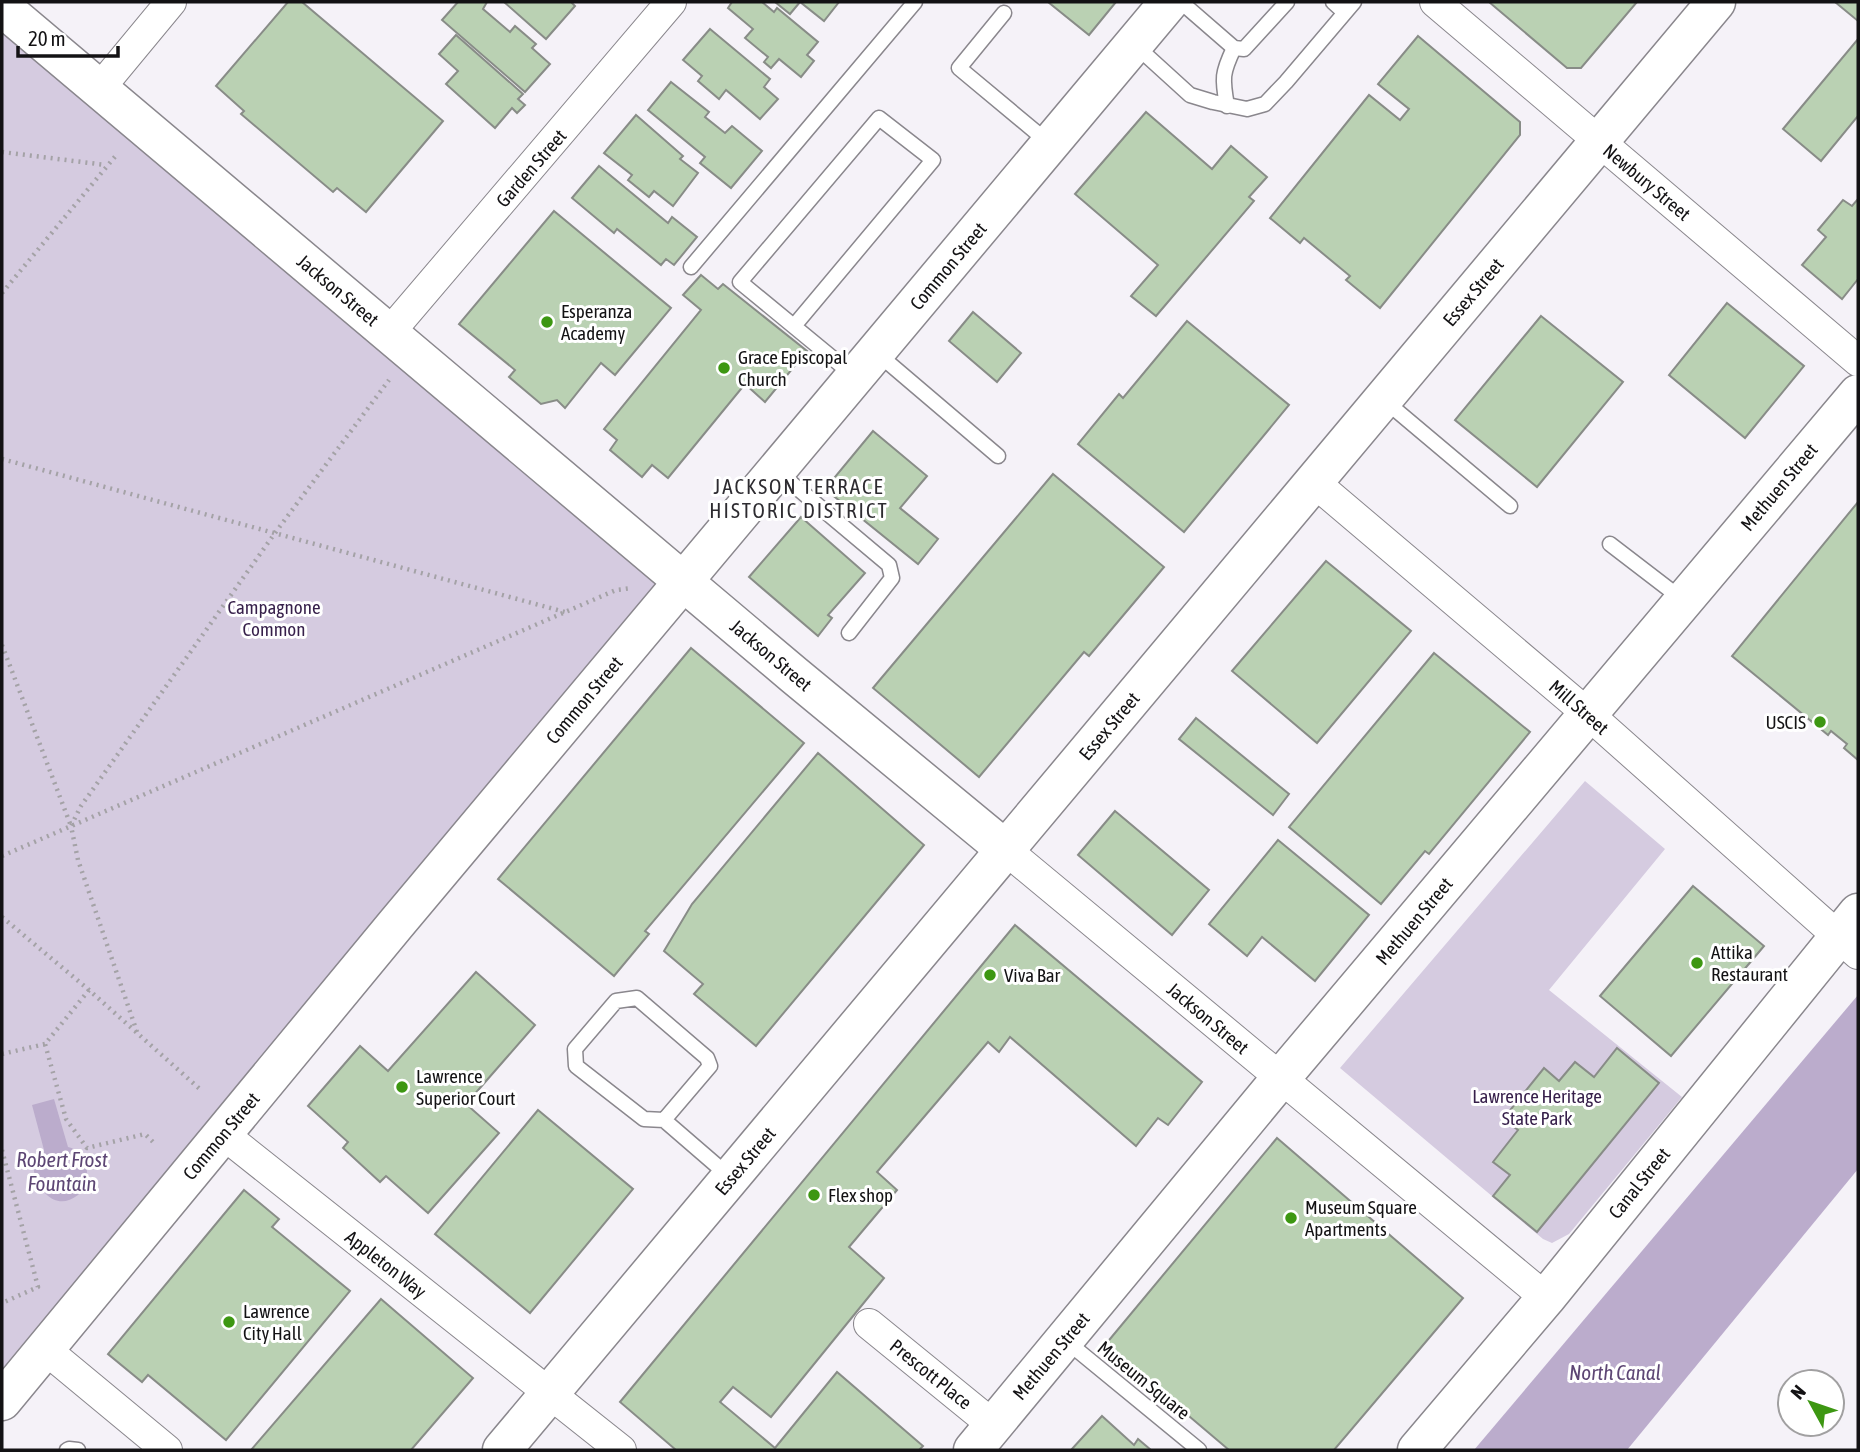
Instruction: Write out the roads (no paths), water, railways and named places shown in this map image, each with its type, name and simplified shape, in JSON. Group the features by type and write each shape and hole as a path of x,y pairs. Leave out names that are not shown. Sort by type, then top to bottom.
{"main road":[{"name":"Common Street","path":"2,1401 396,924 1169,2"},
{"name":"Essex Street","path":"502,1450 1716,2"},
{"name":"Jackson Street","path":"2,7 1006,850"},
{"name":"Methuen Street","path":"983,1438 1281,1078 1858,394"},
{"name":"Canal Street","path":"1417,1450 1852,935"}],"street":[{"path":"99,89 171,2"},
{"name":"Garden Street","path":"389,333 671,2"},
{"name":"Newbury Street","path":"1436,2 1858,361"},
{"name":"Mill Street","path":"1314,482 1852,935"},
{"name":"Jackson Street","path":"1006,850 1546,1298"},
{"name":"Appleton Way","path":"223,1134 621,1450"},
{"name":"Prescott Place","path":"869,1324 983,1438"},
{"path":"45,1349 167,1450"}],"lane":[{"path":"691,267 915,2"},
{"path":"1181,2 1234,48 1244,49 1287,2"},
{"path":"1134,44 1190,95 1247,109 1265,104 1286,82 1344,5"},
{"path":"1004,13 959,68 1051,144"},
{"path":"1227,106 1223,82 1226,64 1234,48"},
{"path":"794,326 933,160 879,118 740,282 794,326 866,364 998,456"},
{"path":"1383,399 1510,506"},
{"path":"776,471 889,565 892,578 849,633"},
{"path":"1610,544 1684,601"},
{"path":"664,1120 710,1066 707,1058 638,998 616,1002 575,1049 576,1066 644,1119 664,1120 731,1178"},
{"name":"Museum Square","path":"1064,1340 1199,1450"},
{"path":"67,1450 78,1450"}],"water":[{"name":"North Canal","path":"1858,995 1858,1169 1627,1450 1474,1450"},
{"name":"Robert Frost Fountain","path":"54,1099 68,1147 80,1154 87,1175 78,1195 64,1201 47,1195 39,1185 34,1170 36,1159 44,1150 32,1105"}],"place":[{"name":"Esperanza Academy","path":"547,322"},
{"name":"Grace Episcopal Church","path":"724,368"},
{"name":"USCIS","path":"1820,722"},
{"name":"Attika Restaurant","path":"1697,963"},
{"name":"Viva Bar","path":"990,975"},
{"name":"Lawrence Superior Court","path":"402,1087"},
{"name":"Flex shop","path":"814,1195"},
{"name":"Museum Square Apartments","path":"1291,1218"},
{"name":"Lawrence City Hall","path":"229,1322"}],"district":[{"name":"JACKSON TERRACE HISTORIC DISTRICT","path":"799,499"}],"park label":[{"name":"Campagnone Common","path":"274,618"},
{"name":"Lawrence Heritage State Park","path":"1537,1107"}]}
